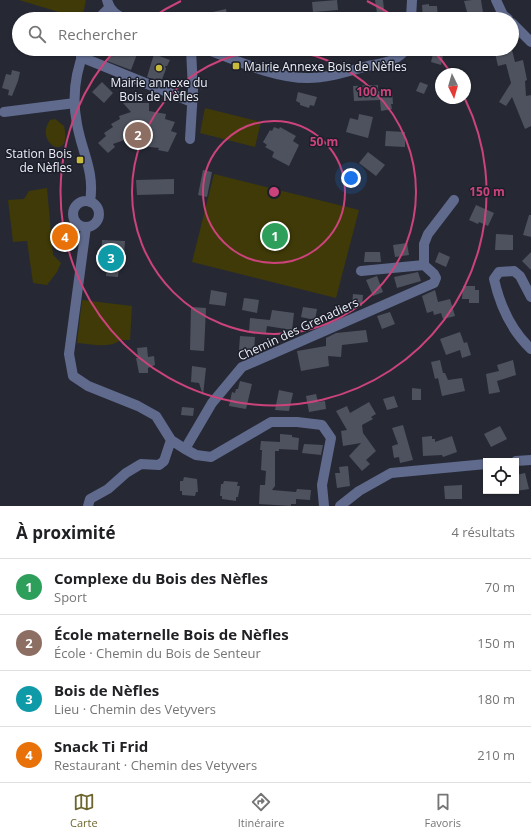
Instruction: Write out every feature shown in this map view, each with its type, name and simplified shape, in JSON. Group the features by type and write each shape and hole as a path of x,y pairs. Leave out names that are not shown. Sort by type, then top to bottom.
{"street":[{"path":"411,12 412,0"},
{"path":"496,0 502,12"},
{"path":"519,29 531,42"},
{"path":"82,56 75,77 76,124 92,179 90,202"},
{"path":"90,56 192,102"},
{"path":"190,139 192,102 191,56"},
{"path":"224,56 248,65 290,77 309,78 327,76 394,60 398,56"},
{"path":"4,112 75,103"},
{"path":"361,271 424,265 424,244 428,234 454,200"},
{"path":"90,202 97,207 99,216 94,224 86,227 75,220 74,211 78,204 90,202"},
{"path":"86,227 69,354 73,376 88,386 138,406 156,416 171,440 196,455 210,457 271,422 297,422 322,425 331,438 322,485 324,506"},
{"name":"Chemin des Grenadiers","path":"185,449 212,403 242,366 434,283 436,278 434,274 424,265"},
{"path":"531,297 520,276 514,271 499,272 494,279 507,318 519,338 531,349"},
{"path":"88,506 90,499 108,489 137,466 145,464 158,465 164,461 171,440"},
{"path":"519,461 531,460"},
{"path":"340,506 359,491 391,473 483,464"}],"shaded area":[{"path":"19,0 86,0 83,12 59,12"},
{"path":"205,108 261,122 255,147 200,133"},
{"path":"55,119 64,126 65,138 63,144 59,147 54,146 49,142 46,136 46,129 50,120"},
{"path":"214,174 359,210 336,298 192,262"},
{"path":"47,188 53,255 61,263 57,272 47,285 33,283 27,241 13,242 8,200 24,199 29,191"},
{"path":"82,300 132,306 130,340 120,340 116,343 105,345 77,343"}],"building":[{"path":"337,0 338,10 313,12 312,2"},
{"path":"375,0 383,0 384,12 377,12"},
{"path":"481,0 483,12 467,12 464,1"},
{"path":"429,4 429,6 437,6 438,12 422,12 422,5"},
{"path":"226,9 227,12 213,12"},
{"path":"109,56 136,56 131,70 107,61"},
{"path":"153,56 159,56 170,60 167,66 165,66 166,69 161,82 147,77"},
{"path":"432,56 443,56 441,65 431,62"},
{"path":"496,56 514,56 515,62 523,60 527,80 525,81 526,96 531,95 531,126 525,129 512,97 506,106 499,102 511,83 506,64 498,66"},
{"path":"12,70 20,72 12,96 8,95 9,90 2,88 6,74 11,75"},
{"path":"102,82 113,93 104,103 92,92"},
{"path":"420,82 428,85 424,94 416,91"},
{"path":"378,85 378,91 392,90 392,109 381,111 380,100 354,101 353,86"},
{"path":"298,92 317,97 314,106 310,105 309,108 300,105 300,103 296,101"},
{"path":"123,103 149,103 149,111 166,114 165,119 175,122 171,131 177,133 168,152 158,150 159,148 142,146 141,134 113,144 115,147 108,153 98,143 106,136 104,133 113,127 111,124 120,119 119,116 131,112"},
{"path":"359,114 373,117 368,138 346,132 350,118 358,120"},
{"path":"274,127 279,129 280,127 296,136 293,141 299,145 289,166 272,157 274,152 265,147 267,145 263,142 270,130 272,131"},
{"path":"386,131 405,132 405,147 385,146"},
{"path":"368,152 385,165 376,176 359,163"},
{"path":"203,170 212,172 207,197 198,195"},
{"path":"174,179 174,194 137,195 136,180"},
{"path":"476,205 494,213 488,226 469,220"},
{"path":"529,215 531,215 531,237 523,235"},
{"path":"496,234 513,235 513,250 495,250"},
{"path":"102,240 125,241 124,256 120,256 118,277 106,276 107,260 101,259"},
{"path":"407,243 409,255 395,257 393,245"},
{"path":"365,252 380,252 381,262 364,262"},
{"path":"439,252 450,257 446,267 435,262"},
{"path":"531,252 531,270 522,261"},
{"path":"418,272 421,281 397,288 394,277"},
{"path":"377,276 383,292 373,296 366,280"},
{"path":"463,286 475,286 475,290 479,290 479,303 469,303 469,299 462,299"},
{"path":"211,290 227,293 225,306 209,304"},
{"path":"435,290 438,302 450,299 455,316 443,319 441,313 434,315 433,311 427,313 422,296"},
{"path":"353,294 363,295 362,306 352,305"},
{"path":"244,298 259,300 257,313 242,310"},
{"path":"191,307 206,308 204,351 190,350"},
{"path":"303,307 317,309 315,320 301,317"},
{"path":"272,310 294,313 292,330 267,326 266,333 249,332 250,318 270,320"},
{"path":"390,312 395,324 382,329 377,316"},
{"path":"366,330 368,342 342,345 341,357 328,356 329,366 301,371 297,351 326,346 326,338 336,333"},
{"path":"460,332 464,343 467,342 471,355 462,358 460,350 446,355 440,339"},
{"path":"240,336 255,337 254,350 239,350"},
{"path":"147,347 148,357 154,356 155,365 148,368 148,373 139,373 136,358 138,358 137,348"},
{"path":"440,360 443,373 445,373 448,380 462,378 465,391 442,396 438,378 435,379 431,362"},
{"path":"513,360 516,375 497,381 500,392 489,394 486,374 499,371 497,365"},
{"path":"192,366 206,368 203,395 199,383 191,382"},
{"path":"240,381 252,384 246,409 229,406 232,392 235,393 236,389 238,389"},
{"path":"412,388 421,389 421,400 412,400"},
{"path":"279,390 293,393 289,411 275,410"},
{"path":"316,394 318,402 325,401 326,409 309,412 306,396"},
{"path":"394,396 398,407 387,410 383,399"},
{"path":"369,402 376,414 371,417 373,419 362,425 363,433 376,451 366,460 370,464 362,471 349,456 361,443 343,446 341,431 347,430 336,411 347,406 350,413"},
{"path":"182,407 194,408 193,416 181,415"},
{"path":"403,425 413,460 400,463 399,457 394,458 392,446 398,444 392,428"},
{"path":"500,426 507,439 491,447 484,434"},
{"path":"280,434 292,435 292,437 299,438 298,450 279,449 279,451 275,451 275,486 272,490 296,492 297,489 311,490 310,500 296,499 296,504 291,504 291,506 259,504 260,485 265,485 266,471 261,470 261,441 280,442"},
{"path":"432,436 432,439 435,439 435,442 452,436 457,452 443,457 442,455 423,456 422,437"},
{"path":"304,444 323,445 321,455 302,453"},
{"path":"348,466 350,486 337,488 335,473 340,473 339,467"},
{"path":"525,473 529,489 519,491 519,474"},
{"path":"184,477 197,479 198,492 196,492 195,496 182,495 182,491 180,491 180,481 183,481"},
{"path":"224,481 238,482 237,486 240,486 236,501 222,499 222,496 220,496 221,484 223,484"},
{"path":"462,485 462,499 445,499 444,486"}],"place":[{"name":"Mairie Annexe Bois de Nèfles","path":"236,66"},
{"name":"Mairie annexe du Bois de Nèfles","path":"159,68"},
{"name":"École maternelle Bois de Nèfles","path":"138,135"},
{"name":"Station Bois de Nèfles","path":"80,160"},
{"name":"Complexe du Bois des Nèfles","path":"275,236"},
{"name":"Snack Ti Frid","path":"65,237"},
{"name":"Bois de Nèfles","path":"111,258"}]}
